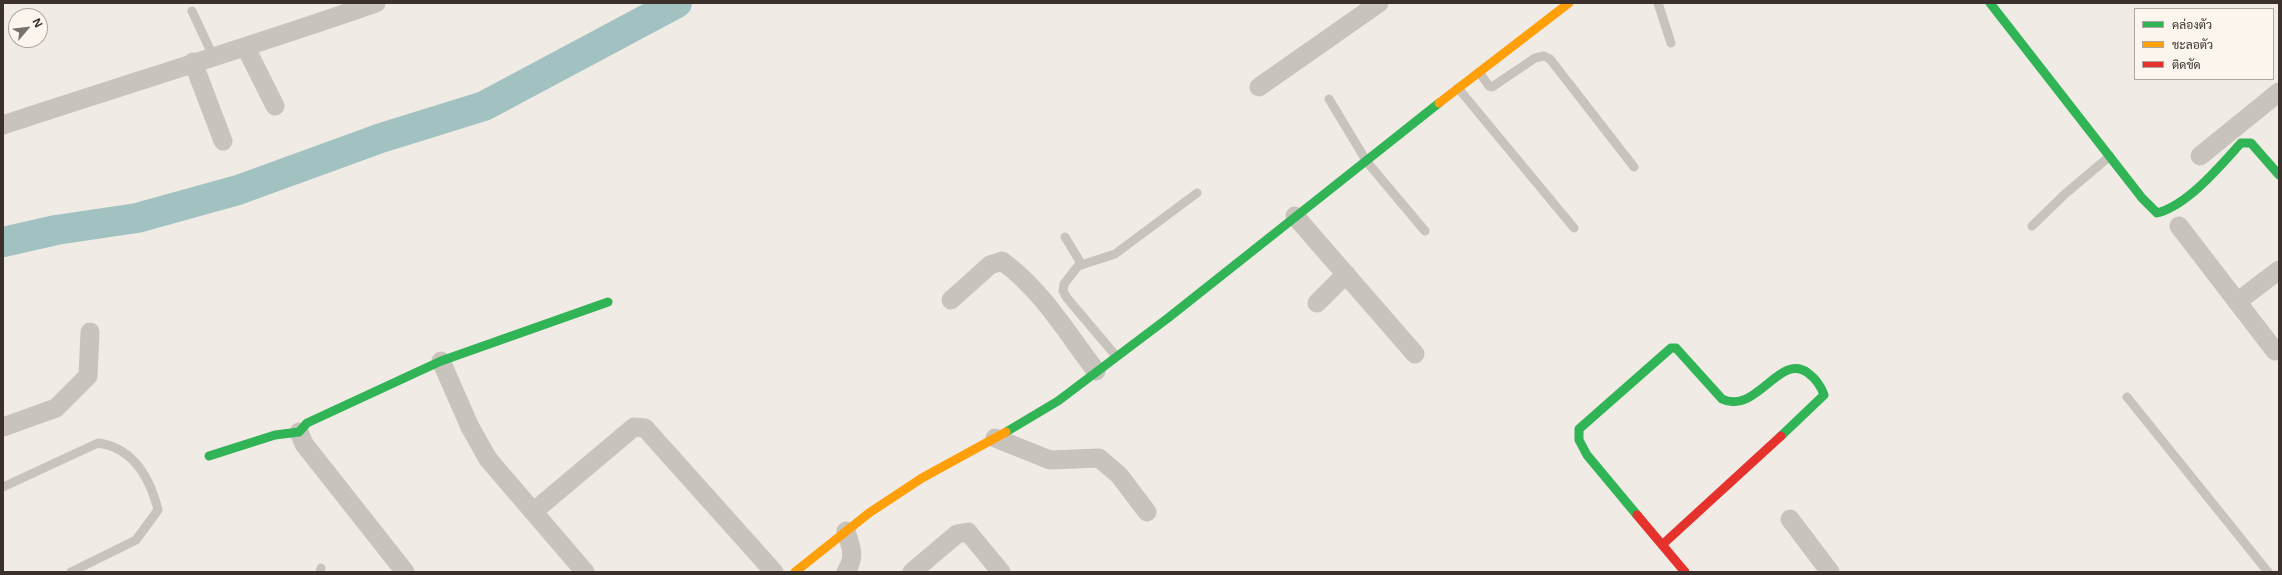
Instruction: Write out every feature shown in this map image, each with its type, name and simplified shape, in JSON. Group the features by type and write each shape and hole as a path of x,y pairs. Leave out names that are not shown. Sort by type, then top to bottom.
{"street":[{"path":"3,125 193,62 246,48 376,3"},
{"path":"1259,87 1379,3"},
{"path":"795,572 869,513 922,478 1058,401 1168,318 1296,216 1367,162 1458,88 1569,3"},
{"path":"1990,3 2142,198 2157,213 2162,214 2174,207 2219,167 2241,143 2251,142 2279,175"},
{"path":"246,48 274,106"},
{"path":"193,62 223,141"},
{"path":"2200,156 2279,92"},
{"path":"1296,216 1415,354"},
{"path":"2179,226 2275,351"},
{"path":"951,300 990,265 1002,261 1015,270 1038,295 1096,371"},
{"path":"2237,302 2279,270"},
{"path":"1317,303 1346,274"},
{"path":"209,456 275,435 299,432 307,423 441,361 608,302"},
{"path":"3,427 56,408 88,376 90,332"},
{"path":"1662,545 1820,400 1824,395 1822,387 1812,376 1800,368 1790,369 1746,398 1737,403 1731,402 1722,399 1676,348 1671,348 1579,429 1579,440 1587,455 1662,545 1685,572"},
{"path":"441,361 470,427 488,459 585,572"},
{"path":"533,512 634,427 645,428 774,572"},
{"path":"299,432 304,444 405,572"},
{"path":"995,438 1050,460 1099,458 1119,475 1147,512"},
{"path":"1790,519 1830,572"},
{"path":"846,531 853,553 852,562 846,572"},
{"path":"912,572 940,546 957,534 968,532 1001,572"}],"lane":[{"path":"1658,3 1671,43"},
{"path":"192,11 213,56"},
{"path":"1479,72 1489,86 1492,87 1535,58 1544,56 1550,59 1634,167"},
{"path":"1458,88 1574,228"},
{"path":"1329,99 1367,162 1425,231"},
{"path":"2032,226 2065,194 2110,156"},
{"path":"1116,356 1063,291 1067,280 1078,266 1115,254 1197,193"},
{"path":"1065,237 1082,265"},
{"path":"2127,397 2268,572"},
{"path":"3,487 98,443 112,445 135,461 146,475 154,492 158,510 136,540 71,572"}],"waterway":[{"path":"3,242 56,230 137,218 238,190 381,138 484,106 677,3"}],"traffic: fast":[{"path":"1990,3 2142,198 2157,213 2169,209 2203,184 2241,143 2251,143 2279,175"},
{"path":"1006,432 1058,401 1168,318 1439,103"},
{"path":"209,456 275,435 299,432 307,423 441,361 608,302"},
{"path":"1637,515 1587,455 1579,440 1579,429 1671,348 1676,348 1722,399 1734,402 1746,399 1777,376 1788,370 1798,368 1808,373 1818,383 1824,395 1781,436"}],"traffic: slow":[{"path":"1439,103 1569,3"},
{"path":"795,572 869,513 922,478 1006,432"}],"traffic: jam":[{"path":"1662,545 1781,436"},
{"path":"1637,515 1685,572"}]}
